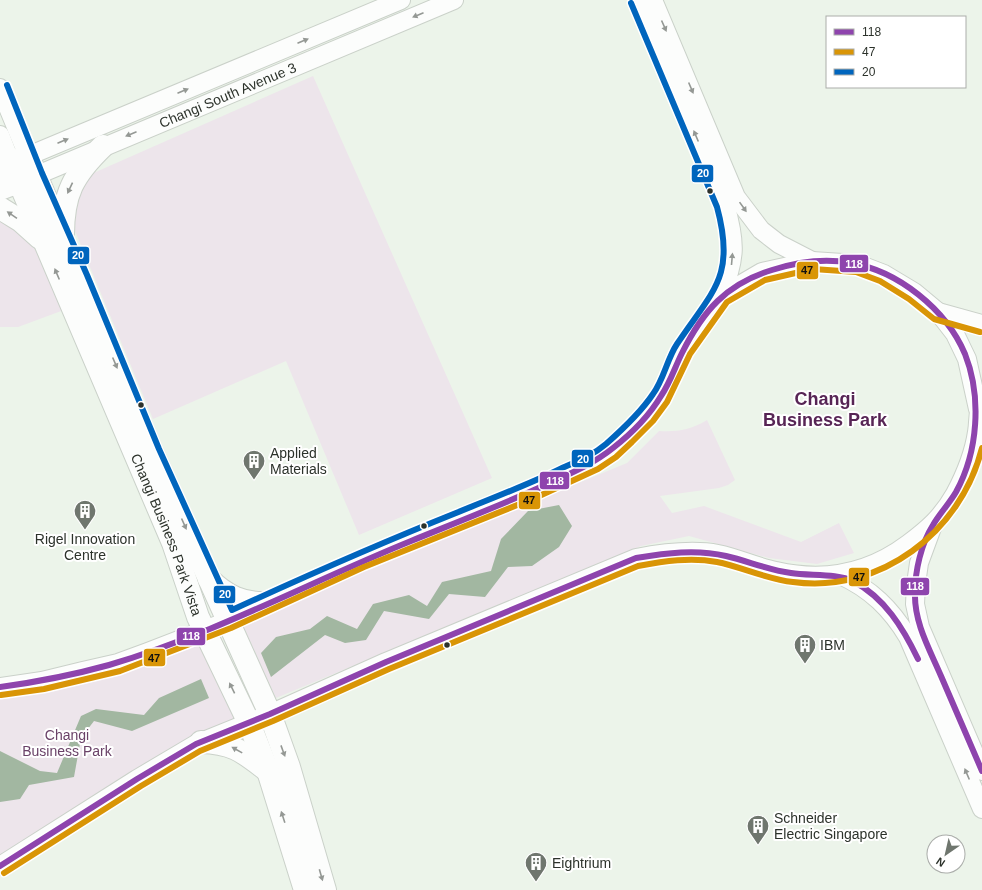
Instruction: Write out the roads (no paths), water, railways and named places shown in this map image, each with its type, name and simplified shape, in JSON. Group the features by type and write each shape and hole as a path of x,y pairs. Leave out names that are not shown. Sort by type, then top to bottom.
{"main road":[{"path":"0,208 53,241 63,220 67,193 79,172 103,146"},
{"name":"Changi Business Park Vista","path":"15,172 53,241 152,452 270,714 289,767 325,890"},
{"name":"Changi Business Park Vista","path":"53,241 173,543 195,611 249,723 268,772 305,890"},
{"path":"209,579 229,596 253,604 267,603"},
{"path":"201,742 226,744 233,747 268,772"}],"street":[{"name":"Changi South Avenue 3","path":"15,172 401,0"},
{"name":"Changi South Avenue 3","path":"15,172 103,146 454,0"},
{"path":"0,687 42,681 118,663 228,621 361,560 534,490 594,462 611,450 647,415 661,397 683,350 721,296 731,269 733,249 731,227 725,204 638,0"},
{"path":"653,0 736,196 762,230 779,244 812,261"},
{"path":"0,88 15,172"},
{"path":"0,135 15,172"},
{"path":"721,296 762,272 812,261 858,264 884,274 914,292 938,312 955,334 967,359 980,406 977,430 974,449 954,495 933,525 919,563 915,604 920,627 982,771"},
{"path":"938,312 982,324"},
{"path":"0,866 137,778 201,742 270,714 393,659 636,558 660,553 717,554 775,571 810,576 840,575 863,569 895,554 933,525"},
{"path":"840,575 854,581 874,594 894,615 908,637 982,809"}],"place":[{"name":"Applied Materials","path":"254,480"},
{"name":"Rigel Innovation Centre","path":"85,530"},
{"name":"IBM","path":"805,664"},
{"name":"Schneider Electric Singapore","path":"758,846"},
{"name":"Eightrium","path":"536,882"}],"district":[{"name":"Changi Business Park","path":"825,409"}]}
